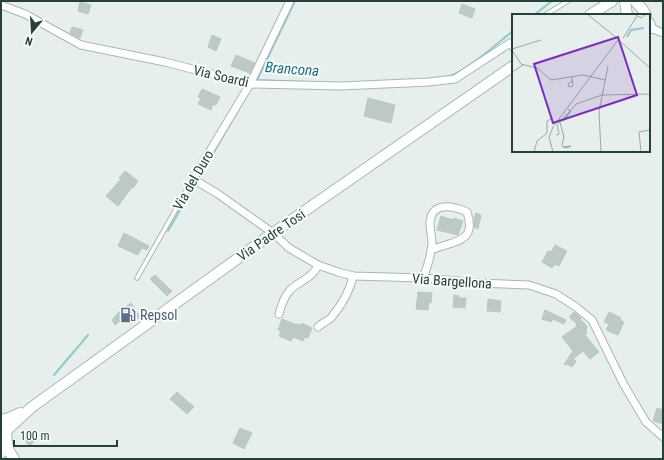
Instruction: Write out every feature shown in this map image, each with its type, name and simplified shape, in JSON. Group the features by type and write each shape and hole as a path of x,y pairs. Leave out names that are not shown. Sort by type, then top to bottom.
{"main road":[{"path":"592,14 612,1"},
{"path":"625,1 626,14"},
{"path":"635,1 644,9"},
{"name":"Via Padre Tosi","path":"32,407 273,233 512,67"},
{"path":"1,420 9,418 32,407"},
{"path":"1,453 5,433 32,407"},
{"path":"5,433 9,451 14,459"}],"street":[{"name":"Via del Duro","path":"193,179 250,84 290,1"},
{"name":"Via Soardi","path":"1,4 25,14 81,45 165,62 250,84 341,86 429,82 455,79 512,44"},
{"path":"650,26 663,33"},
{"name":"Via Bargellona","path":"193,179 218,194 273,233 289,248 318,265 338,272 353,276 423,278 480,283 529,285 556,294 592,320 624,385 646,422 663,437"},
{"path":"423,278 431,250 432,240 430,222 434,212 440,207 448,206 467,212 470,222 468,232 464,238 457,243 431,250"},
{"path":"279,314 281,304 288,292 312,275 318,265"},
{"path":"318,327 329,319 340,305 351,286 353,276"}],"lane":[{"path":"547,14 568,1"},
{"name":"Via del Duro","path":"137,278 193,179"}],"building":[{"path":"80,2 91,5 88,14 78,11"},
{"path":"462,4 475,9 472,18 459,13"},
{"path":"72,27 83,30 80,38 70,33"},
{"path":"212,35 221,39 216,51 208,47"},
{"path":"236,55 255,63 250,73 231,66"},
{"path":"202,89 220,97 216,105 213,104 211,110 198,104 201,98 198,97"},
{"path":"368,98 395,105 391,123 364,116"},
{"path":"125,171 138,181 118,206 106,196 121,179 119,178"},
{"path":"476,213 481,215 478,229 474,227"},
{"path":"441,216 453,220 454,218 463,221 458,235 437,230"},
{"path":"124,233 149,246 147,250 142,248 138,255 118,246"},
{"path":"555,245 567,251 559,266 555,264 552,268 542,262 548,251 551,252"},
{"path":"155,275 172,291 167,296 150,279"},
{"path":"418,292 432,293 431,303 429,302 428,310 416,309"},
{"path":"454,295 459,296 459,298 466,298 465,308 453,307"},
{"path":"488,299 501,301 500,312 487,311"},
{"path":"131,303 140,317 130,324 125,317 115,325 112,320 120,311"},
{"path":"545,310 566,320 564,324 553,319 551,322 542,319"},
{"path":"574,312 587,326 587,333 585,335 599,352 590,359 583,351 573,359 576,361 572,367 564,364 573,351 562,337 577,326 576,323 569,317"},
{"path":"609,312 621,318 620,320 624,322 618,335 606,330 609,324 604,322"},
{"path":"282,319 297,325 301,325 302,323 312,328 308,338 305,337 303,341 293,337 291,341 279,336 281,331 278,330"},
{"path":"177,392 194,407 187,414 170,399"},
{"path":"657,408 663,410 663,424 653,421"},
{"path":"240,428 252,433 244,449 233,443"},
{"path":"29,430 37,438 30,446 21,437"}],"waterway":[{"name":"Brancona","path":"295,1 257,80 308,82"},
{"name":"Brancona","path":"535,14 552,1"},
{"name":"Brancona","path":"447,77 472,64 512,32"},
{"name":"Brancona","path":"200,176 239,109"},
{"name":"Brancona","path":"168,231 195,184"},
{"name":"Brancona","path":"54,375 88,335"}],"place":[{"name":"Repsol","path":"128,315"}]}
